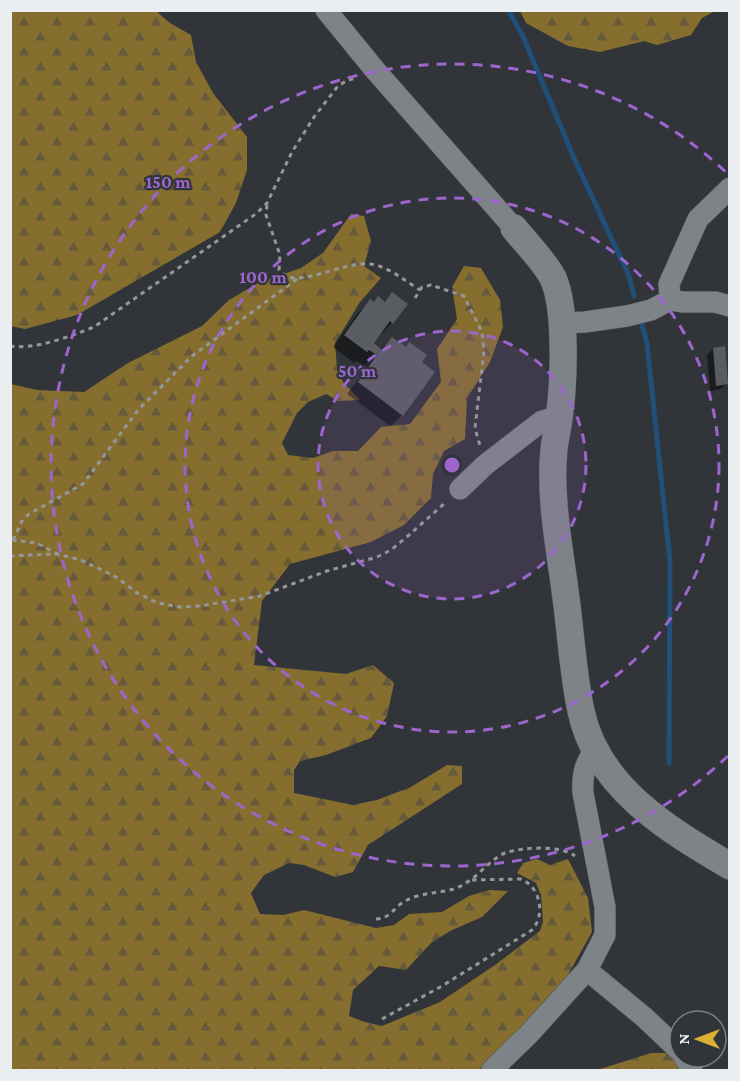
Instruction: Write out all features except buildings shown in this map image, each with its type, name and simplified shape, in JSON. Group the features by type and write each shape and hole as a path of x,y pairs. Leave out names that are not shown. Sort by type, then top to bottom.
{"street":[{"path":"326,10 375,70 514,228 552,277 559,297 563,362 560,416 554,449 553,492 580,711 594,751 627,794 685,840 729,866"},
{"path":"670,300 669,284 698,219 729,188"},
{"path":"561,323 627,316 651,309 670,300 715,302 729,306"},
{"path":"460,489 485,465 542,421 560,416"},
{"path":"492,1071 587,970 606,935 606,908 583,793 582,776 586,762 594,751"},
{"path":"587,970 668,1039"}],"path":[{"path":"297,279 287,277 279,270 280,255 266,215 267,203 292,152 314,117 338,86 375,70"},
{"path":"10,346 32,346 94,327 242,225 267,203"},
{"path":"420,291 389,270 370,264 344,266 297,279 192,356 138,410 83,484 30,514 22,521 12,541 37,543 57,554 81,560 105,571 137,593 158,603 180,607 260,596 327,571 377,557 391,550 410,535 460,489"},
{"path":"415,298 422,287 431,285 464,296 482,332 484,351 475,428 485,465"},
{"path":"10,556 57,554"},
{"path":"376,919 389,917 399,904 409,898 456,888 471,880 503,854 524,849 564,850 574,855 594,882 601,885"},
{"path":"382,1019 452,980 532,930 537,924 540,916 538,895 528,881 520,879 471,880"}],"green space":[{"path":"10,11 156,11 170,23 191,35 196,62 213,93 247,137 247,170 236,203 220,232 77,315 25,329 10,326"},
{"path":"520,11 715,11 702,18 691,35 657,45 644,41 600,52 568,46 526,23"},
{"path":"351,214 364,216 371,241 364,266 381,278 360,302 335,343 337,368 343,382 360,400 338,401 326,394 308,402 297,413 282,443 288,455 313,458 333,451 358,451 381,427 410,424 441,382 437,349 457,319 452,287 464,266 481,268 500,300 503,327 490,362 467,398 465,439 444,451 433,474 431,498 404,525 371,542 290,564 262,601 254,665 346,674 373,665 394,683 387,716 371,738 326,755 300,761 294,770 294,793 353,805 377,800 411,787 447,765 462,766 462,784 368,845 353,872 335,877 304,865 289,863 264,875 251,893 260,914 284,915 304,910 376,928 394,925 409,914 442,912 469,896 489,890 508,891 482,917 450,931 431,943 406,970 379,966 353,990 349,1016 382,1026 440,1002 540,931 543,921 541,895 536,883 517,873 523,863 537,859 550,865 568,859 588,898 592,932 556,996 479,1070 11,1070 11,384 37,390 84,392 128,363 202,326 229,300 260,282 301,268 323,253"},
{"path":"651,1053 668,1053 668,1069 679,1070 597,1070"}],"waterway":[{"path":"508,10 522,34 574,158 629,276 634,296"},
{"path":"640,317 647,344 670,562 669,763"}]}
